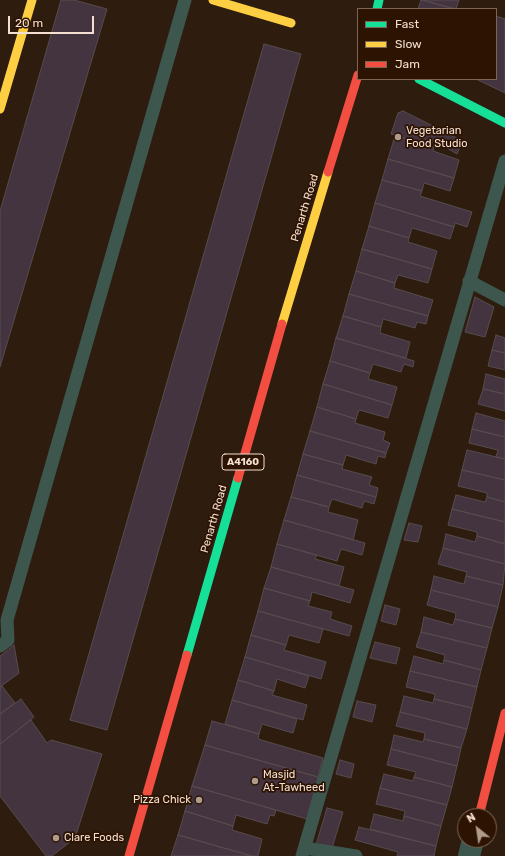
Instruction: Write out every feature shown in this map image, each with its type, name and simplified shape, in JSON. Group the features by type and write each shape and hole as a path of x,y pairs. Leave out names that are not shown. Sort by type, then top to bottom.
{"main road":[{"path":"0,110 32,0"},
{"path":"213,0 291,23"},
{"name":"Penarth Road","path":"129,856 282,325 357,78"},
{"path":"421,80 505,123"},
{"path":"481,808 505,713"}],"lane":[{"path":"0,646 8,640 8,620 185,0"},
{"path":"0,70 8,81"},
{"path":"356,856 303,852 505,161"},
{"path":"469,281 505,300"}],"building":[{"path":"61,0 74,0 107,9 0,367 0,211"},
{"path":"422,0 450,8 418,8"},
{"path":"422,0 459,0 456,8"},
{"path":"497,16 505,19 505,93 478,80 497,80"},
{"path":"264,44 301,54 107,730 70,720"},
{"path":"403,111 463,141 457,154 433,140 431,146 391,134 398,113"},
{"path":"395,136 434,147 433,151 459,160 454,178 388,159"},
{"path":"388,159 454,178 450,191 424,183 422,191 382,180"},
{"path":"382,180 422,191 420,196 472,212 467,227 455,223 454,227 375,203"},
{"path":"375,203 454,227 450,239 412,228 409,238 369,226"},
{"path":"369,226 409,238 408,242 437,251 432,269 362,249"},
{"path":"362,249 432,269 428,283 398,275 395,283 356,271"},
{"path":"356,271 395,283 394,288 433,300 428,316 349,294"},
{"path":"349,294 428,316 426,324 417,322 415,328 383,319 381,327 343,316"},
{"path":"475,297 494,307 485,337 465,332"},
{"path":"343,316 381,327 380,333 410,342 406,358 336,338"},
{"path":"496,335 505,338 505,353 492,350"},
{"path":"336,338 414,361 413,367 404,364 401,372 373,364 370,373 330,361"},
{"path":"492,350 505,353 505,370 488,366"},
{"path":"330,361 370,373 368,379 397,387 392,405 323,384"},
{"path":"486,374 505,379 505,394 483,389"},
{"path":"323,384 392,405 388,418 359,410 356,419 317,407"},
{"path":"483,389 505,394 505,411 478,404"},
{"path":"317,407 356,419 355,423 385,432 383,440 390,443 386,453 310,431"},
{"path":"476,413 505,421 505,437 472,429"},
{"path":"472,429 505,437 505,459 496,457 498,450 469,443"},
{"path":"310,431 386,453 385,458 378,456 376,464 346,455 343,465 303,454"},
{"path":"467,450 505,459 505,480 462,470"},
{"path":"303,454 343,465 342,469 372,477 369,485 378,488 376,497 297,475"},
{"path":"462,470 505,480 505,502 487,497 487,493 458,486"},
{"path":"297,475 376,497 374,504 364,501 362,508 332,499 329,507 291,497"},
{"path":"456,495 485,502 487,497 505,502 505,522 452,509"},
{"path":"291,497 329,507 328,512 358,520 353,540 284,520"},
{"path":"452,509 505,522 505,544 477,536 477,532 448,525"},
{"path":"284,520 365,543 362,555 341,549 337,561 277,544"},
{"path":"409,523 422,526 418,542 404,540"},
{"path":"446,534 475,542 477,536 505,544 505,564 443,548"},
{"path":"277,544 317,555 315,559 344,567 339,586 271,567"},
{"path":"443,548 505,564 503,585 466,576 467,572 438,564"},
{"path":"271,567 354,590 350,603 312,592 310,601 264,588"},
{"path":"434,576 464,584 466,576 503,585 498,607 431,590"},
{"path":"264,588 310,601 308,606 332,612 330,619 352,626 349,636 258,611"},
{"path":"431,590 498,607 492,628 455,619 456,613 427,605"},
{"path":"385,605 400,609 396,625 381,621"},
{"path":"258,611 323,629 319,643 289,635 286,645 251,635"},
{"path":"424,617 453,625 455,619 492,628 487,648 421,632"},
{"path":"421,632 487,648 481,670 444,660 445,655 416,647"},
{"path":"251,635 286,645 284,650 326,662 321,679 245,657"},
{"path":"375,642 400,648 396,664 370,658"},
{"path":"14,645 19,673 0,687 0,656"},
{"path":"414,656 443,664 444,660 481,670 477,687 410,671"},
{"path":"245,657 309,676 305,688 277,679 274,691 238,680"},
{"path":"410,671 477,687 472,708 434,699 435,694 406,687"},
{"path":"238,680 274,691 272,695 307,705 303,720 232,700"},
{"path":"2,686 15,703 0,714 0,687"},
{"path":"404,696 433,703 434,699 472,708 467,729 400,712"},
{"path":"21,699 34,717 0,744 0,714"},
{"path":"232,700 297,719 293,733 262,724 259,734 225,724"},
{"path":"357,701 376,705 372,722 353,717"},
{"path":"400,712 467,729 461,748 424,739 425,733 396,726"},
{"path":"31,720 47,743 51,740 102,754 75,838 52,856 46,856 0,796 0,744"},
{"path":"212,721 259,734 258,739 323,758 318,777 205,745"},
{"path":"394,735 423,742 424,739 461,748 457,766 391,749"},
{"name":"Masjid At-Tawheed","path":"205,745 318,777 307,819 192,786"},
{"path":"391,749 457,766 452,787 414,777 416,772 387,765"},
{"path":"340,760 354,764 351,778 336,774"},
{"path":"384,774 413,781 414,777 452,787 447,805 380,788"},
{"path":"192,786 276,810 274,816 270,815 267,824 236,815 233,826 185,811"},
{"path":"380,788 447,805 441,826 404,816 405,811 376,804"},
{"path":"327,808 343,812 332,848 316,845"},
{"path":"185,811 233,826 232,830 262,839 258,856 252,856 178,835"},
{"path":"374,814 403,821 404,816 441,826 436,846 370,829"},
{"path":"359,827 436,846 434,856 397,856 398,852 355,840"},
{"path":"178,835 252,856 171,856"}],"traffic: fast":[{"path":"377,8 379,0"},
{"path":"421,80 505,123"},
{"path":"187,655 238,478"}],"traffic: slow":[{"path":"0,109 32,0"},
{"path":"213,0 291,23"},
{"path":"282,324 328,172"}],"traffic: jam":[{"path":"328,172 357,78"},
{"path":"238,478 282,324"},
{"path":"129,856 187,655"},
{"path":"481,808 505,713"}],"place":[{"name":"Vegetarian Food Studio","path":"398,137"},
{"name":"Masjid At-Tawheed","path":"255,781"},
{"name":"Pizza Chick","path":"199,800"},
{"name":"Clare Foods","path":"56,838"}]}
